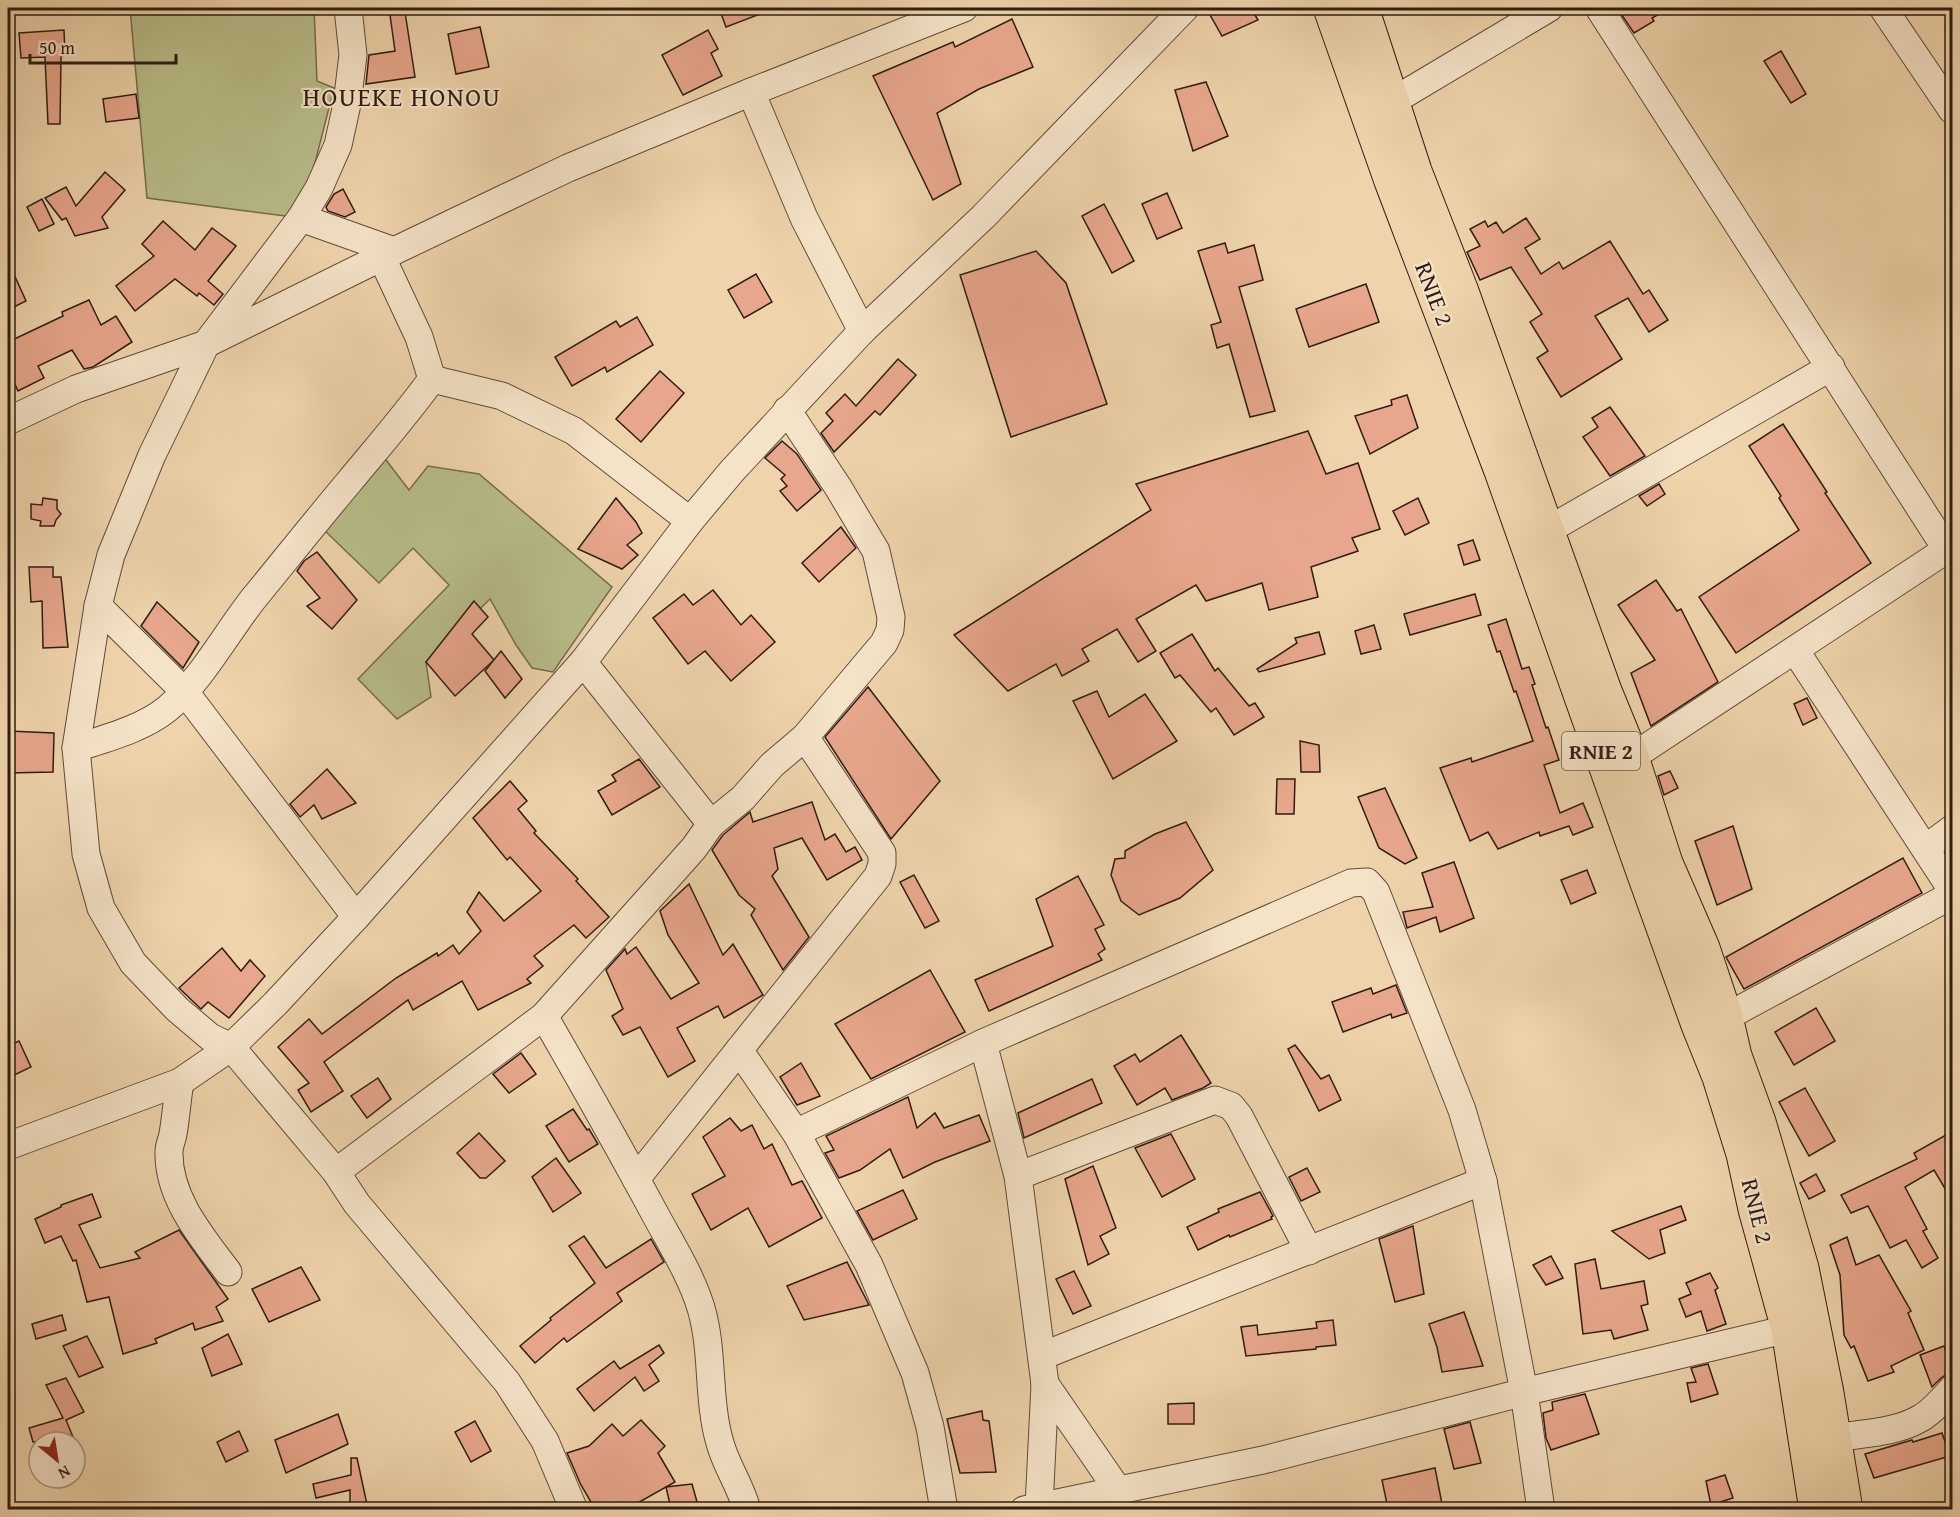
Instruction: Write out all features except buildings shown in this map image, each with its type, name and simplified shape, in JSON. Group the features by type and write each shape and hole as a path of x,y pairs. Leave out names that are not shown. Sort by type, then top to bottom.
{"highway":[{"name":"RNIE 2","path":"1330,8 1391,181 1501,471 1651,895 1719,1077 1743,1154 1755,1209 1788,1329 1816,1509"},
{"name":"RNIE 2","path":"1362,8 1415,171 1461,290 1605,691 1632,757 1666,863 1703,948 1726,1017 1735,1056 1759,1122 1802,1268 1835,1438 1846,1509"}],"street":[{"path":"348,8 353,55 345,115 338,145 320,188 301,218 206,344 152,455 111,555 98,606 76,748 86,854 101,908 133,963 177,1009 210,1037 231,1047 507,1382 545,1441 574,1509"},
{"path":"8,421 76,388 206,344 568,168 751,92 964,8"},
{"path":"8,1146 180,1082 231,1047 356,917 583,662 690,521 787,410 862,331 983,217 1185,8"},
{"path":"1393,101 1549,8"},
{"path":"1599,8 1950,548 1632,757"},
{"path":"1883,8 1953,110"},
{"path":"751,92 804,218 862,331"},
{"path":"301,218 388,254 432,379"},
{"path":"1548,530 1831,367"},
{"path":"432,379 502,396 574,431 690,521"},
{"path":"76,748 116,735 142,723 166,710 185,692 252,601 394,429 432,379"},
{"path":"336,1172 544,1016 694,848 711,824 743,798 772,765 805,737 884,643 890,630 891,617 876,551 838,487 787,410"},
{"path":"98,606 185,692 356,917"},
{"path":"1795,650 1953,890"},
{"path":"583,662 711,824"},
{"path":"636,1179 878,876 882,864 882,853 805,737"},
{"path":"1926,848 1953,829"},
{"path":"796,1133 983,1043 1352,883 1367,882 1376,892 1462,1110 1483,1181 1524,1392 1541,1509"},
{"path":"1726,1017 1953,895"},
{"path":"544,1016 636,1179 685,1271 701,1307 709,1346 714,1415 720,1444 735,1475 747,1509"},
{"path":"983,1043 1018,1176 1042,1356 1045,1384 1044,1507 1263,1460 1524,1392 1788,1329"},
{"path":"739,1050 796,1133 869,1265 915,1373 930,1427 944,1509"},
{"path":"180,1082 173,1134 168,1149 170,1168 178,1194 191,1220 228,1272"},
{"path":"1018,1176 1215,1100 1231,1106 1239,1116 1309,1251"},
{"path":"1042,1356 1483,1181"},
{"path":"1045,1384 1118,1490"},
{"path":"1835,1438 1894,1429 1922,1418 1953,1389"}],"green space":[{"path":"130,8 314,8 317,81 334,88 301,218 147,198"},
{"path":"383,456 409,490 428,466 479,474 612,587 553,672 532,668 490,599 426,662 431,697 397,719 358,679 449,585 413,548 379,583 323,529"}],"district":[{"name":"HOUEKE HONOU","path":"402,97"}]}
